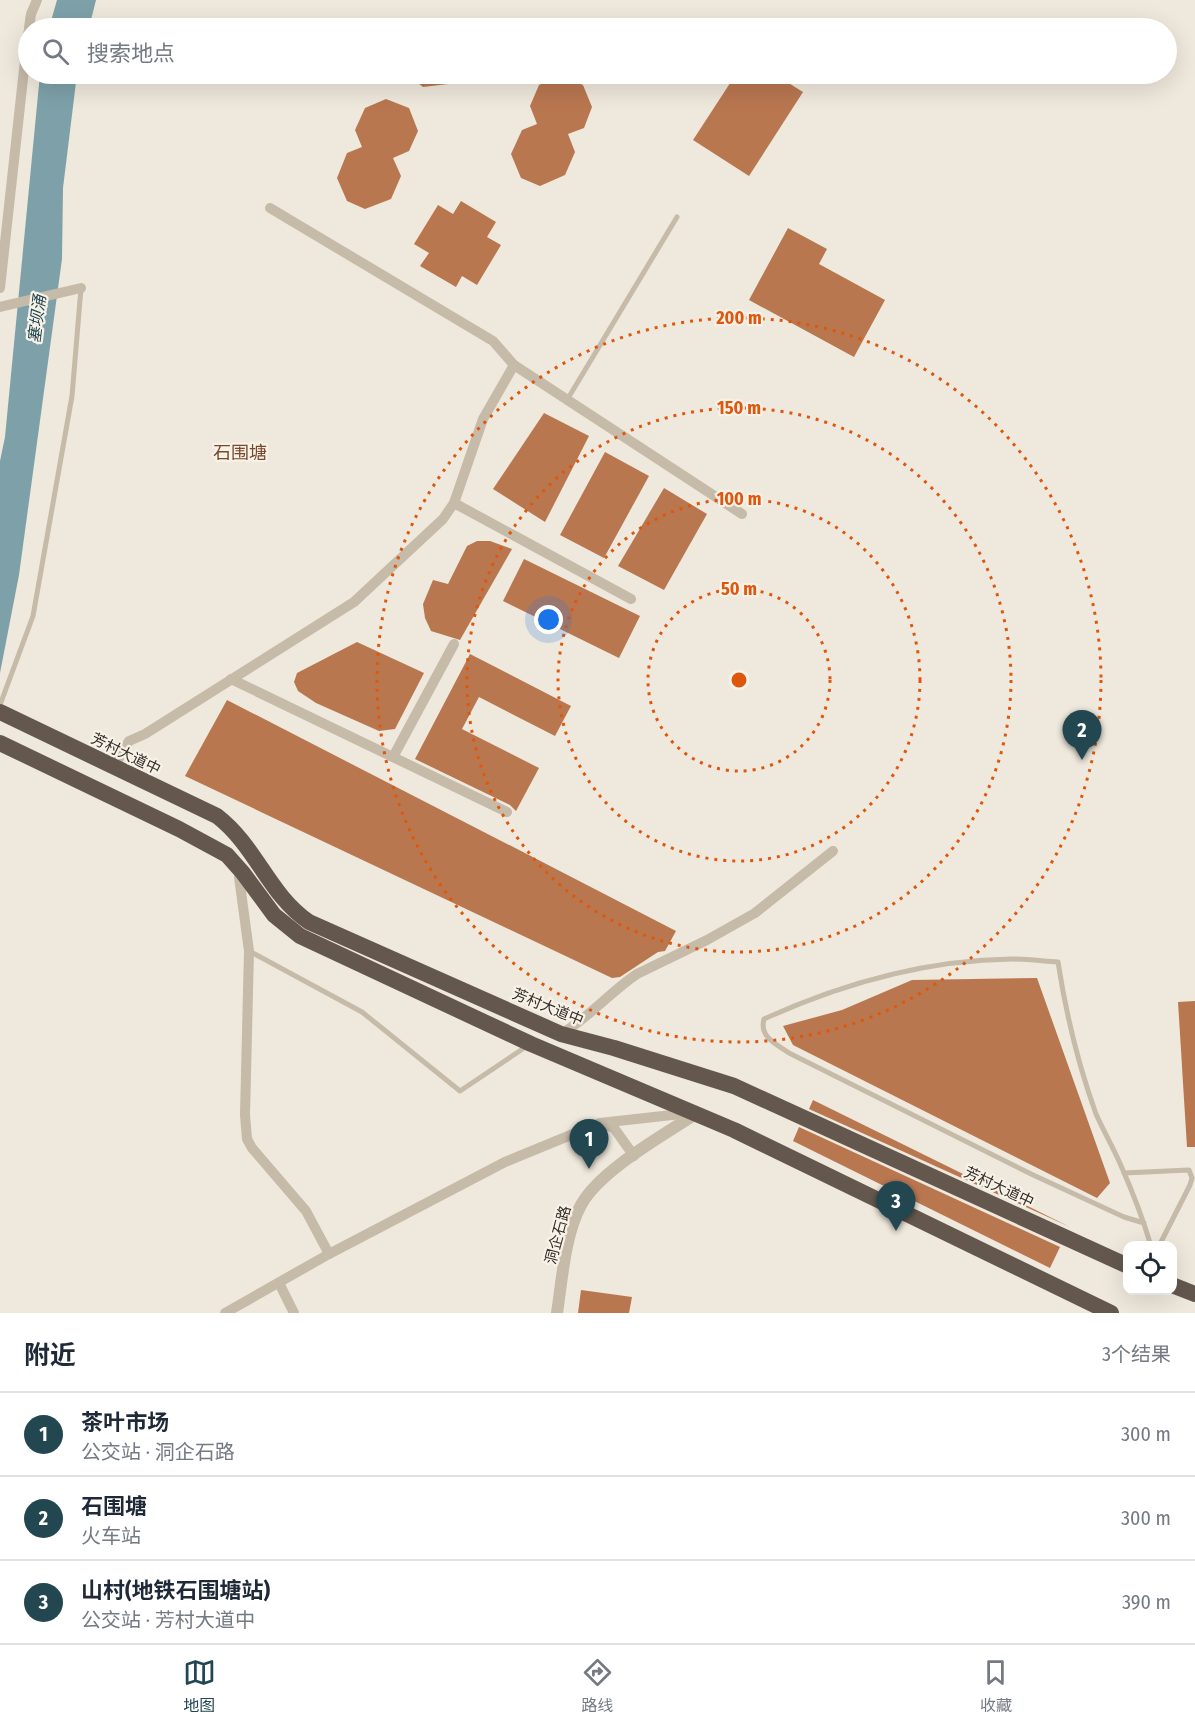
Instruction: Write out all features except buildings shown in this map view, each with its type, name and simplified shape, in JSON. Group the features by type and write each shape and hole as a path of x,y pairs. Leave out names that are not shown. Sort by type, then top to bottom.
{"highway":[{"name":"芳村大道中","path":"0,712 217,816 233,828 255,855 276,890 297,914 309,922 561,1034 614,1048 734,1086 1123,1264"},
{"path":"4,750 153,816 227,855 274,915 300,936 531,1044 697,1113 776,1149 1111,1313"},
{"path":"1177,1287 1195,1294"}],"street":[{"path":"30,18 37,0"},
{"path":"0,288 22,84"},
{"path":"270,208 493,341 514,365 742,514"},
{"path":"0,307 81,288"},
{"path":"114,767 129,741 145,734 354,602 443,519 454,503 483,419 514,365"},
{"path":"454,503 632,599"},
{"path":"393,757 454,644"},
{"path":"231,679 507,812"},
{"path":"561,1034 594,1011 637,974 707,940 755,913 833,851"},
{"path":"238,877 249,951 245,1114 247,1139 252,1148 306,1211 330,1254"},
{"path":"225,1313 475,1177 600,1123 697,1113"},
{"name":"洞企石路","path":"557,1313 570,1239 581,1205 598,1184 697,1113"},
{"path":"600,1123 614,1128 634,1156"},
{"path":"279,1283 294,1313"}],"lane":[{"path":"567,400 676,217"},
{"path":"0,705 33,616 72,396 81,288"},
{"path":"249,951 362,1012 460,1091 531,1044"},
{"path":"1144,1223 1124,1217 1031,1174 789,1053 765,1036 762,1027 764,1019 884,975 936,966 1012,959 1058,962 1065,1011 1080,1069 1108,1142 1124,1173 1144,1223 1150,1241"},
{"path":"1124,1173 1189,1170 1192,1178 1190,1185 1161,1241"}],"water":[{"path":"57,0 96,0 92,18 52,18"},
{"name":"塞坝涌","path":"39,84 76,84 63,188 62,259 19,575 0,673 0,461 5,437"}],"place":[{"name":"石围塘","path":"1082,760"},
{"name":"茶叶市场","path":"589,1169"},
{"name":"山村(地铁石围塘站)","path":"896,1231"}],"district":[{"name":"石围塘","path":"240,453"}]}
